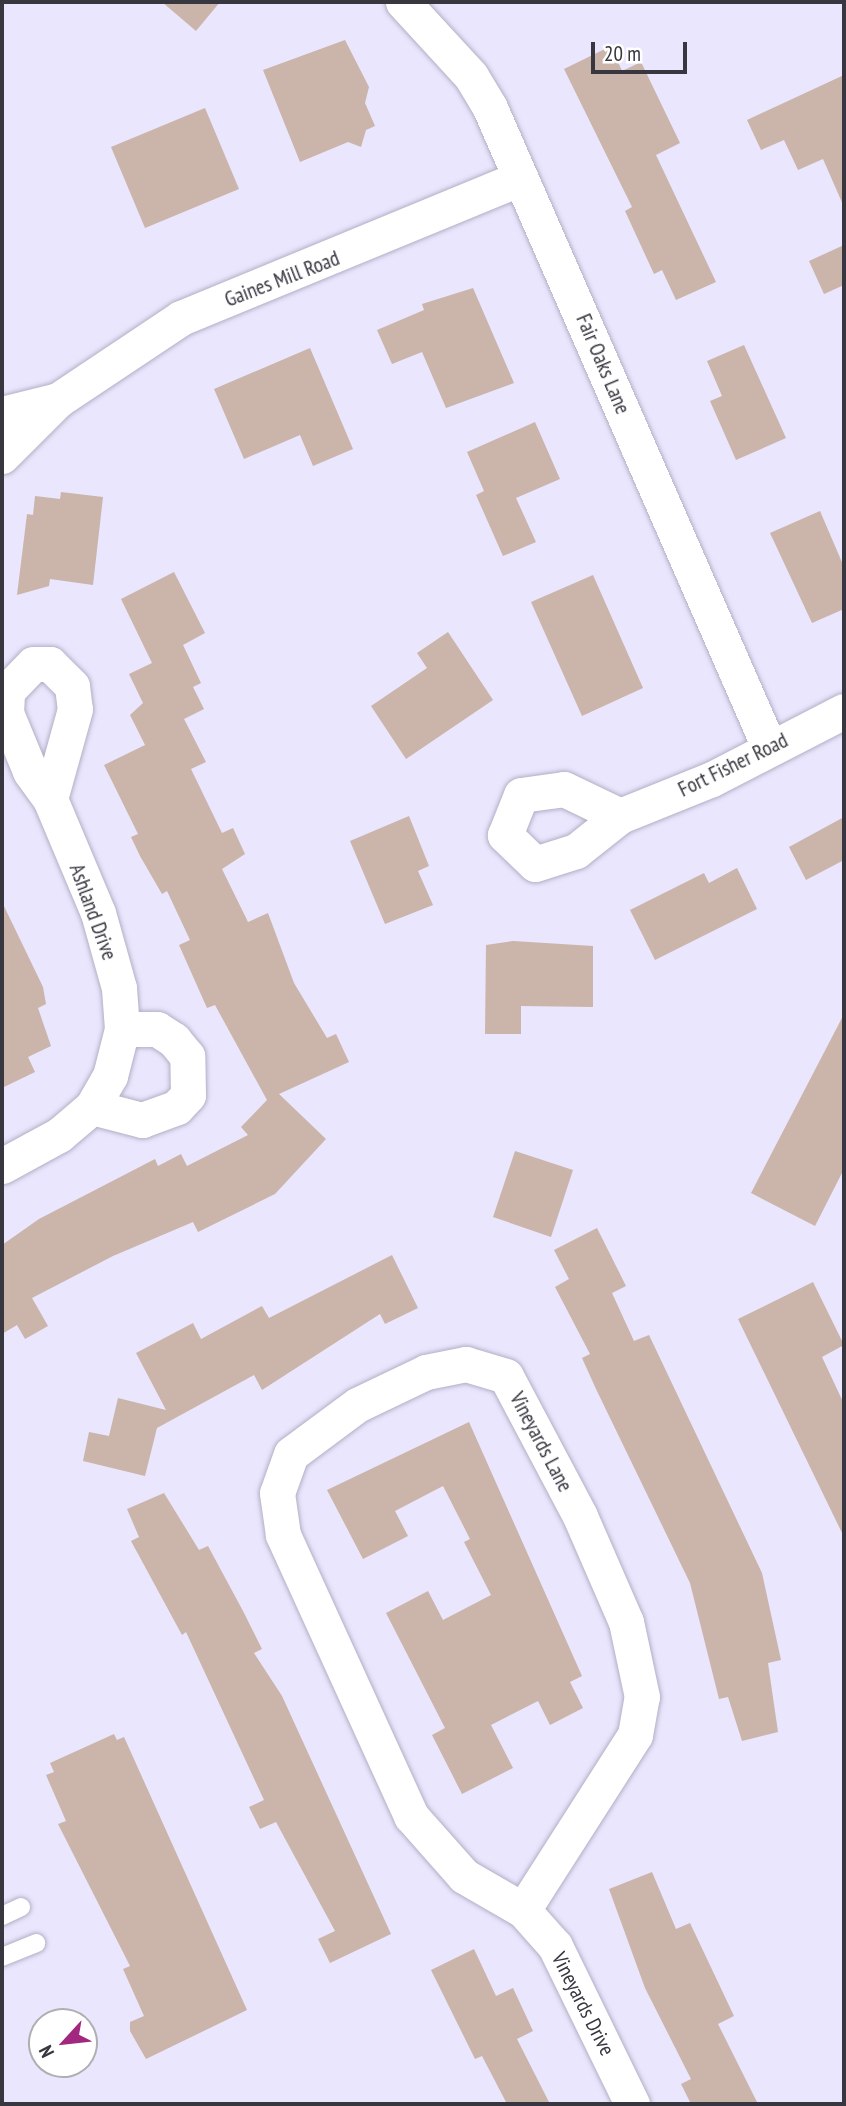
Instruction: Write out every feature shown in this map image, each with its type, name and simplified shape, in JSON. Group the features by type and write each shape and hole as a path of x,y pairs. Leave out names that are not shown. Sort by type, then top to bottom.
{"street":[{"name":"Fair Oaks Lane","path":"403,2 471,76 518,180 559,257 769,747"},
{"name":"Gaines Mill Road","path":"2,456 58,400 181,318 518,180"},
{"name":"Gaines Mill Road","path":"2,414 58,400"},
{"name":"Fort Fisher Road","path":"620,816 712,779 769,747 844,711"},
{"name":"Ashland Drive","path":"2,1166 59,1135 92,1107 110,1076 122,1029 119,988 98,914 50,799"},
{"path":"92,1107 142,1120 177,1107 188,1095 187,1056 174,1040 157,1029 122,1029"},
{"name":"Vineyards Lane","path":"466,1364 506,1376 580,1516 626,1622 642,1697 635,1735 523,1910 464,1876 411,1816 283,1535 277,1493 291,1454 357,1405 426,1372 466,1364"},
{"name":"Vineyards Drive","path":"523,1910 575,1979 632,2104"}],"lane":[{"path":"2,1916 21,1908"},
{"path":"2,1957 36,1943"}],"building":[{"path":"162,2 220,2 196,31"},
{"path":"345,40 369,87 365,103 375,126 366,130 361,147 348,142 300,162 263,70"},
{"path":"611,46 622,71 641,62 680,143 656,155 716,282 676,300 662,270 654,274 625,211 632,207 564,69"},
{"path":"844,75 844,207 823,159 798,170 784,140 761,150 747,120"},
{"path":"205,108 239,189 145,228 111,147"},
{"path":"844,245 844,285 824,294 809,261"},
{"path":"473,288 514,383 446,408 422,352 392,364 377,330 424,310 422,304"},
{"path":"744,345 786,438 736,460 710,401 722,396 707,361"},
{"path":"310,348 353,449 313,466 300,435 244,459 214,389"},
{"path":"535,422 560,479 516,498 536,542 503,556 476,495 484,491 467,452"},
{"path":"61,492 103,497 93,585 50,579 49,586 17,595 27,514 33,515 35,496 60,499"},
{"path":"820,511 844,567 844,609 812,623 770,533"},
{"path":"174,572 205,633 183,645 201,683 193,687 204,709 184,719 206,762 191,769 222,833 233,828 245,854 222,869 248,922 268,913 294,983 327,1038 336,1034 349,1062 279,1094 326,1139 275,1194 198,1232 193,1222 113,1256 32,1298 48,1326 25,1339 17,1325 2,1334 2,1245 39,1219 155,1159 158,1166 181,1154 187,1166 248,1135 241,1127 267,1100 215,1005 207,1008 179,945 190,940 167,891 162,894 140,856 131,837 138,834 104,765 145,745 130,715 143,703 129,674 152,663 121,599"},
{"path":"593,575 643,688 582,716 531,602"},
{"path":"448,632 493,700 406,759 371,706 427,668 417,653"},
{"path":"409,816 429,866 418,871 433,905 385,924 350,841"},
{"path":"844,817 844,860 806,880 789,847"},
{"path":"737,868 757,909 655,960 630,910 704,873 709,883"},
{"path":"2,902 43,987 46,1004 38,1008 51,1046 28,1057 35,1072 2,1088"},
{"path":"513,941 593,946 593,1007 521,1006 521,1034 485,1034 486,945"},
{"path":"844,1014 844,1169 815,1226 751,1193"},
{"path":"515,1151 573,1170 551,1237 493,1217"},
{"path":"597,1228 626,1286 612,1293 634,1341 649,1335 762,1573 781,1660 768,1663 778,1732 742,1741 728,1697 719,1699 690,1583 596,1389 582,1358 590,1354 555,1287 569,1279 554,1250"},
{"path":"392,1255 418,1308 385,1324 380,1314 262,1390 254,1375 157,1428 145,1476 83,1461 89,1432 109,1436 118,1398 166,1410 136,1353 193,1323 201,1339 262,1306 269,1318"},
{"path":"813,1282 844,1345 822,1357 844,1404 844,1537 738,1319"},
{"path":"469,1422 582,1676 570,1682 583,1708 550,1725 538,1701 491,1725 513,1768 462,1794 432,1735 445,1728 386,1613 428,1591 443,1620 491,1595 464,1542 470,1539 443,1486 395,1511 408,1536 363,1559 327,1490"},
{"path":"164,1493 199,1550 208,1546 243,1611 262,1649 254,1653 282,1696 391,1934 330,1963 318,1939 335,1931 276,1822 260,1829 249,1807 264,1800 186,1632 182,1635 131,1541 139,1537 127,1509"},
{"path":"114,1734 117,1740 124,1737 247,2010 146,2059 130,2031 130,2022 144,2016 123,1969 130,1966 58,1824 66,1821 46,1775 54,1772 50,1763"},
{"path":"652,1872 676,1929 690,1923 734,2016 718,2024 758,2104 691,2104 681,2084 691,2079 645,1988 609,1889"},
{"path":"474,1949 496,1996 513,1988 533,2031 517,2039 550,2104 507,2104 482,2056 475,2059 431,1970"}]}
